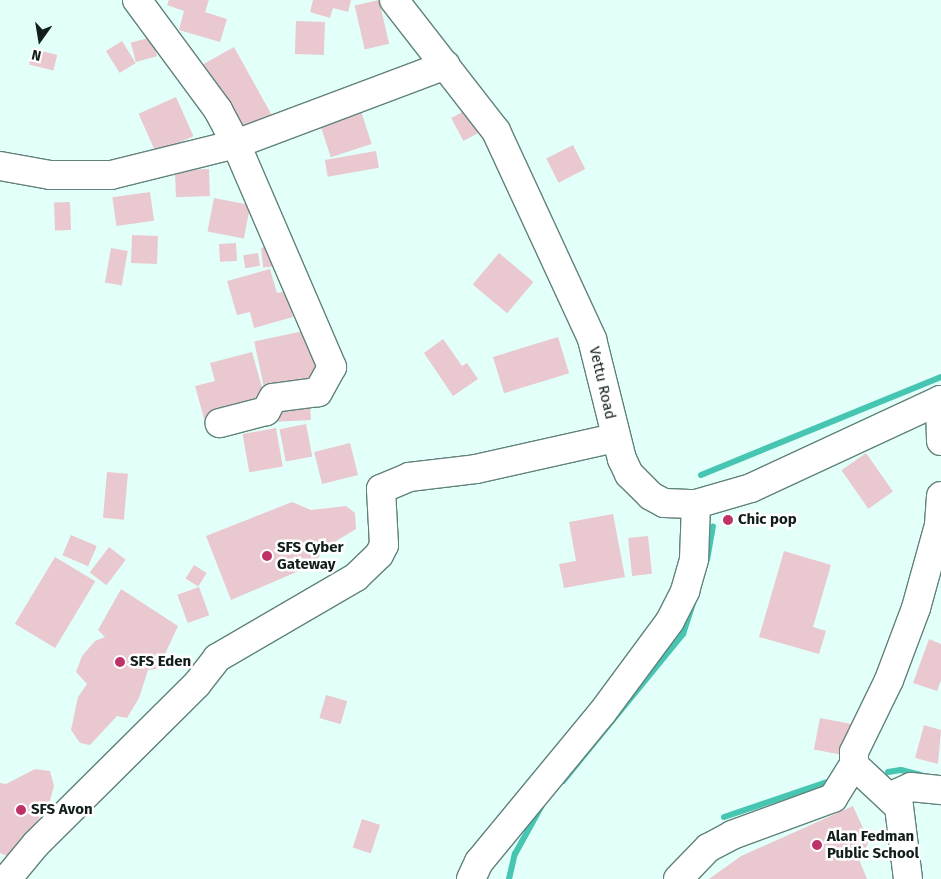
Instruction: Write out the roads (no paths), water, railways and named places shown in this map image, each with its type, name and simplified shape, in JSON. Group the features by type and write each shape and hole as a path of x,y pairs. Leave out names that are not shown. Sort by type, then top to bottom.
{"street":[{"path":"137,0 218,110 236,144 332,367 318,392 273,398 266,411 220,423"},
{"name":"Vettu Road","path":"394,0 496,131 588,330 615,438 626,466 640,487 664,503 696,504 751,488 940,400"},
{"path":"0,166 50,175 111,175 236,144 446,65"},
{"path":"940,400 941,441"},
{"path":"7,879 36,844 198,684 217,658 356,577 379,555 384,546 382,489 410,477 476,469 615,438"},
{"path":"678,879 708,848 732,835 833,798 854,766 858,739 889,680 916,608 939,526 941,496"},
{"path":"471,879 479,862 602,713 670,621 685,591 694,559 696,504"},
{"path":"854,766 891,796 899,807 908,879"},
{"path":"891,796 911,787 941,790"}],"waterway":[{"path":"701,475 941,377"},
{"path":"707,560 713,527"},
{"path":"563,781 683,634 693,603"},
{"path":"888,772 901,770 921,775"},
{"path":"724,817 836,779"},
{"path":"509,879 515,854 542,805"}],"place":[{"name":"Chic pop","path":"728,520"},
{"name":"SFS Cyber Gateway","path":"267,556"},
{"name":"SFS Eden","path":"120,662"},
{"name":"SFS Avon","path":"21,810"},
{"name":"Alan Fedman Public School","path":"817,845"}]}
